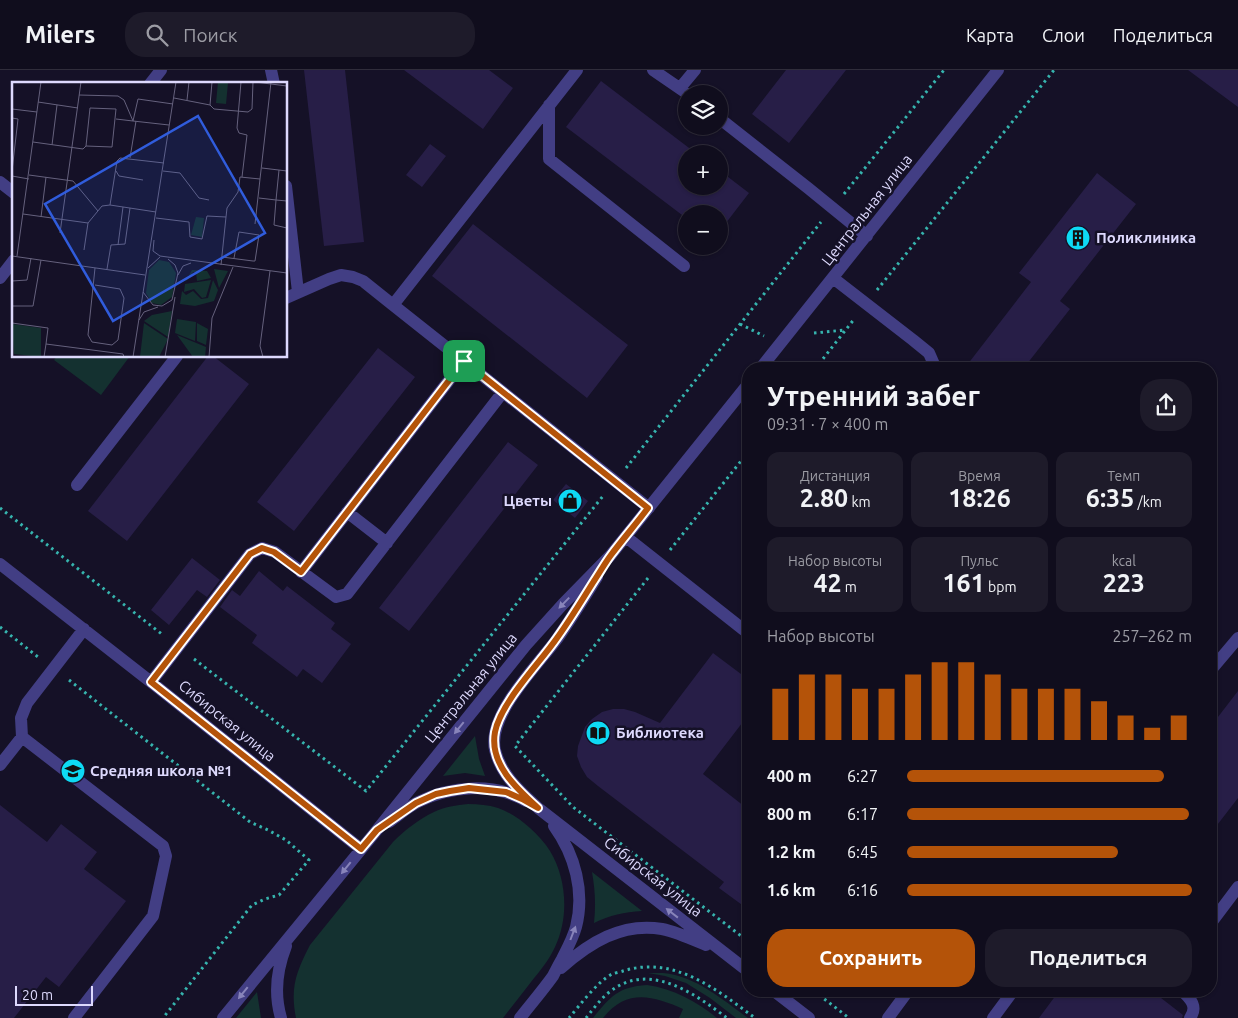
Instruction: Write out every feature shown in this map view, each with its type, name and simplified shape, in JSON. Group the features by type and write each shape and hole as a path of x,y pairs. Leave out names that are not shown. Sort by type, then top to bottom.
{"street":[{"path":"152,82 161,70"},
{"path":"393,305 576,70"},
{"path":"653,70 678,87"},
{"path":"687,85 695,70"},
{"name":"Центральная улица","path":"766,362 998,70"},
{"path":"549,105 549,158 684,266"},
{"path":"728,125 867,236"},
{"path":"0,182 12,191"},
{"path":"288,204 298,292"},
{"path":"0,278 12,263"},
{"path":"288,297 340,275 353,276 363,281 648,508"},
{"path":"833,278 913,340 929,354 933,362"},
{"path":"77,486 175,358"},
{"path":"301,572 464,361"},
{"path":"151,682 250,554 262,548 274,552 336,597 348,594 503,392"},
{"name":"Центральная улица","path":"223,1018 526,645 610,556 742,392"},
{"path":"348,512 387,543"},
{"path":"626,537 742,629"},
{"path":"520,1018 553,975 566,950 575,930 580,896 573,858 564,839 538,808 507,777 495,748 495,733 504,709 557,639 610,556"},
{"name":"Сибирская улица","path":"0,564 361,849"},
{"path":"0,765 22,737 21,718 27,703 84,629"},
{"path":"1217,663 1238,638"},
{"path":"22,737 163,846 166,856 152,916 74,1018"},
{"path":"377,830 416,803 436,794 469,788 506,792 538,808"},
{"name":"Сибирская улица","path":"538,808 742,967"},
{"path":"1217,915 1238,888"},
{"path":"280,1018 277,992 279,967 286,945 301,922"},
{"path":"553,975 574,956 596,941 616,932 642,928 662,929 681,934 724,954"},
{"path":"782,997 809,1018"},
{"path":"894,1016 905,997"},
{"path":"993,1018 1009,997"},
{"path":"1189,997 1192,1000 1194,1008 1193,1015 1190,1018"}],"path":[{"path":"366,791 944,70"},
{"path":"820,362 1054,70"},
{"path":"742,460 515,746 573,808 742,937"},
{"path":"0,627 250,822 286,840 309,860 279,896 265,899 252,905 163,1018"},
{"path":"569,1018 597,987 612,974 646,966 678,971 696,978 712,987 754,1018"},
{"path":"586,1018 610,990 623,983 648,979 663,981 683,988 726,1018"},
{"path":"822,997 849,1018"}],"green space":[{"path":"56,358 129,358 101,395 54,360"},
{"path":"475,736 479,759 485,776 465,773 443,776"},
{"path":"468,804 487,805 502,810 515,816 530,828 550,851 556,862 563,886 563,924 555,947 544,965 503,1018 296,1018 294,989 298,972 310,945 402,833 438,810"},
{"path":"592,872 642,911 617,914 594,923 595,897"},
{"path":"648,973 663,973 687,979 719,997 748,1018 736,1018 686,983"},
{"path":"647,985 666,989 684,997 701,1006 717,1018 679,1018 683,1009 651,998 641,997 621,1002 603,1018 593,1018 610,998 616,994 629,988"},
{"path":"257,992 261,1018 236,1018"}],"building":[{"path":"304,70 345,70 364,242 324,246"},
{"path":"404,70 489,70 513,88 483,129"},
{"path":"786,70 846,70 789,143 752,114"},
{"path":"1188,70 1238,70 1238,107"},
{"path":"601,81 685,145 678,145 678,195 728,195 728,177 749,193 728,220 728,205 678,205 678,212 566,127"},
{"path":"430,144 446,156 422,187 406,175"},
{"name":"Поликлиника","path":"1097,173 1136,204 1060,301 1070,309 1028,362 969,362 1031,282 1019,273"},
{"path":"473,224 628,345 587,398 432,276"},
{"path":"378,348 415,377 294,531 257,502"},
{"path":"206,358 216,358 249,384 127,541 88,511"},
{"path":"508,442 538,465 409,631 379,608"},
{"name":"Цветы","path":"566,484 588,501 575,518 553,500"},
{"path":"192,558 220,580 207,597 197,590 169,625 151,610"},
{"path":"259,571 283,591 287,586 335,623 331,629 351,644 322,683 303,669 297,677 252,643 257,635 220,607 232,590 240,596"},
{"path":"713,653 742,675 742,723 703,774 742,805 742,905 719,888 724,882 598,786 587,777 581,767 577,756 578,746 585,727 602,712 624,709 660,723"},
{"path":"1238,691 1238,798 1217,825 1217,718"},
{"path":"0,805 47,842 61,824 97,852 84,869 126,901 59,987 46,977 14,1018 0,1018"},
{"path":"1055,997 1160,997 1183,1015 1182,1018 1039,1018"}],"place":[{"name":"Поликлиника","path":"1078,238"},
{"name":"Цветы","path":"570,501"},
{"name":"Библиотека","path":"598,733"},
{"name":"Средняя школа №1","path":"73,771"}],"route":[{"path":"464,361 648,508 610,556 557,639 515,693 499,719 495,733 495,748 500,764 516,788 538,808 506,792 469,788 436,794 416,803 377,830 361,849 151,682 250,554 262,548 274,552 301,572 464,361"}]}
